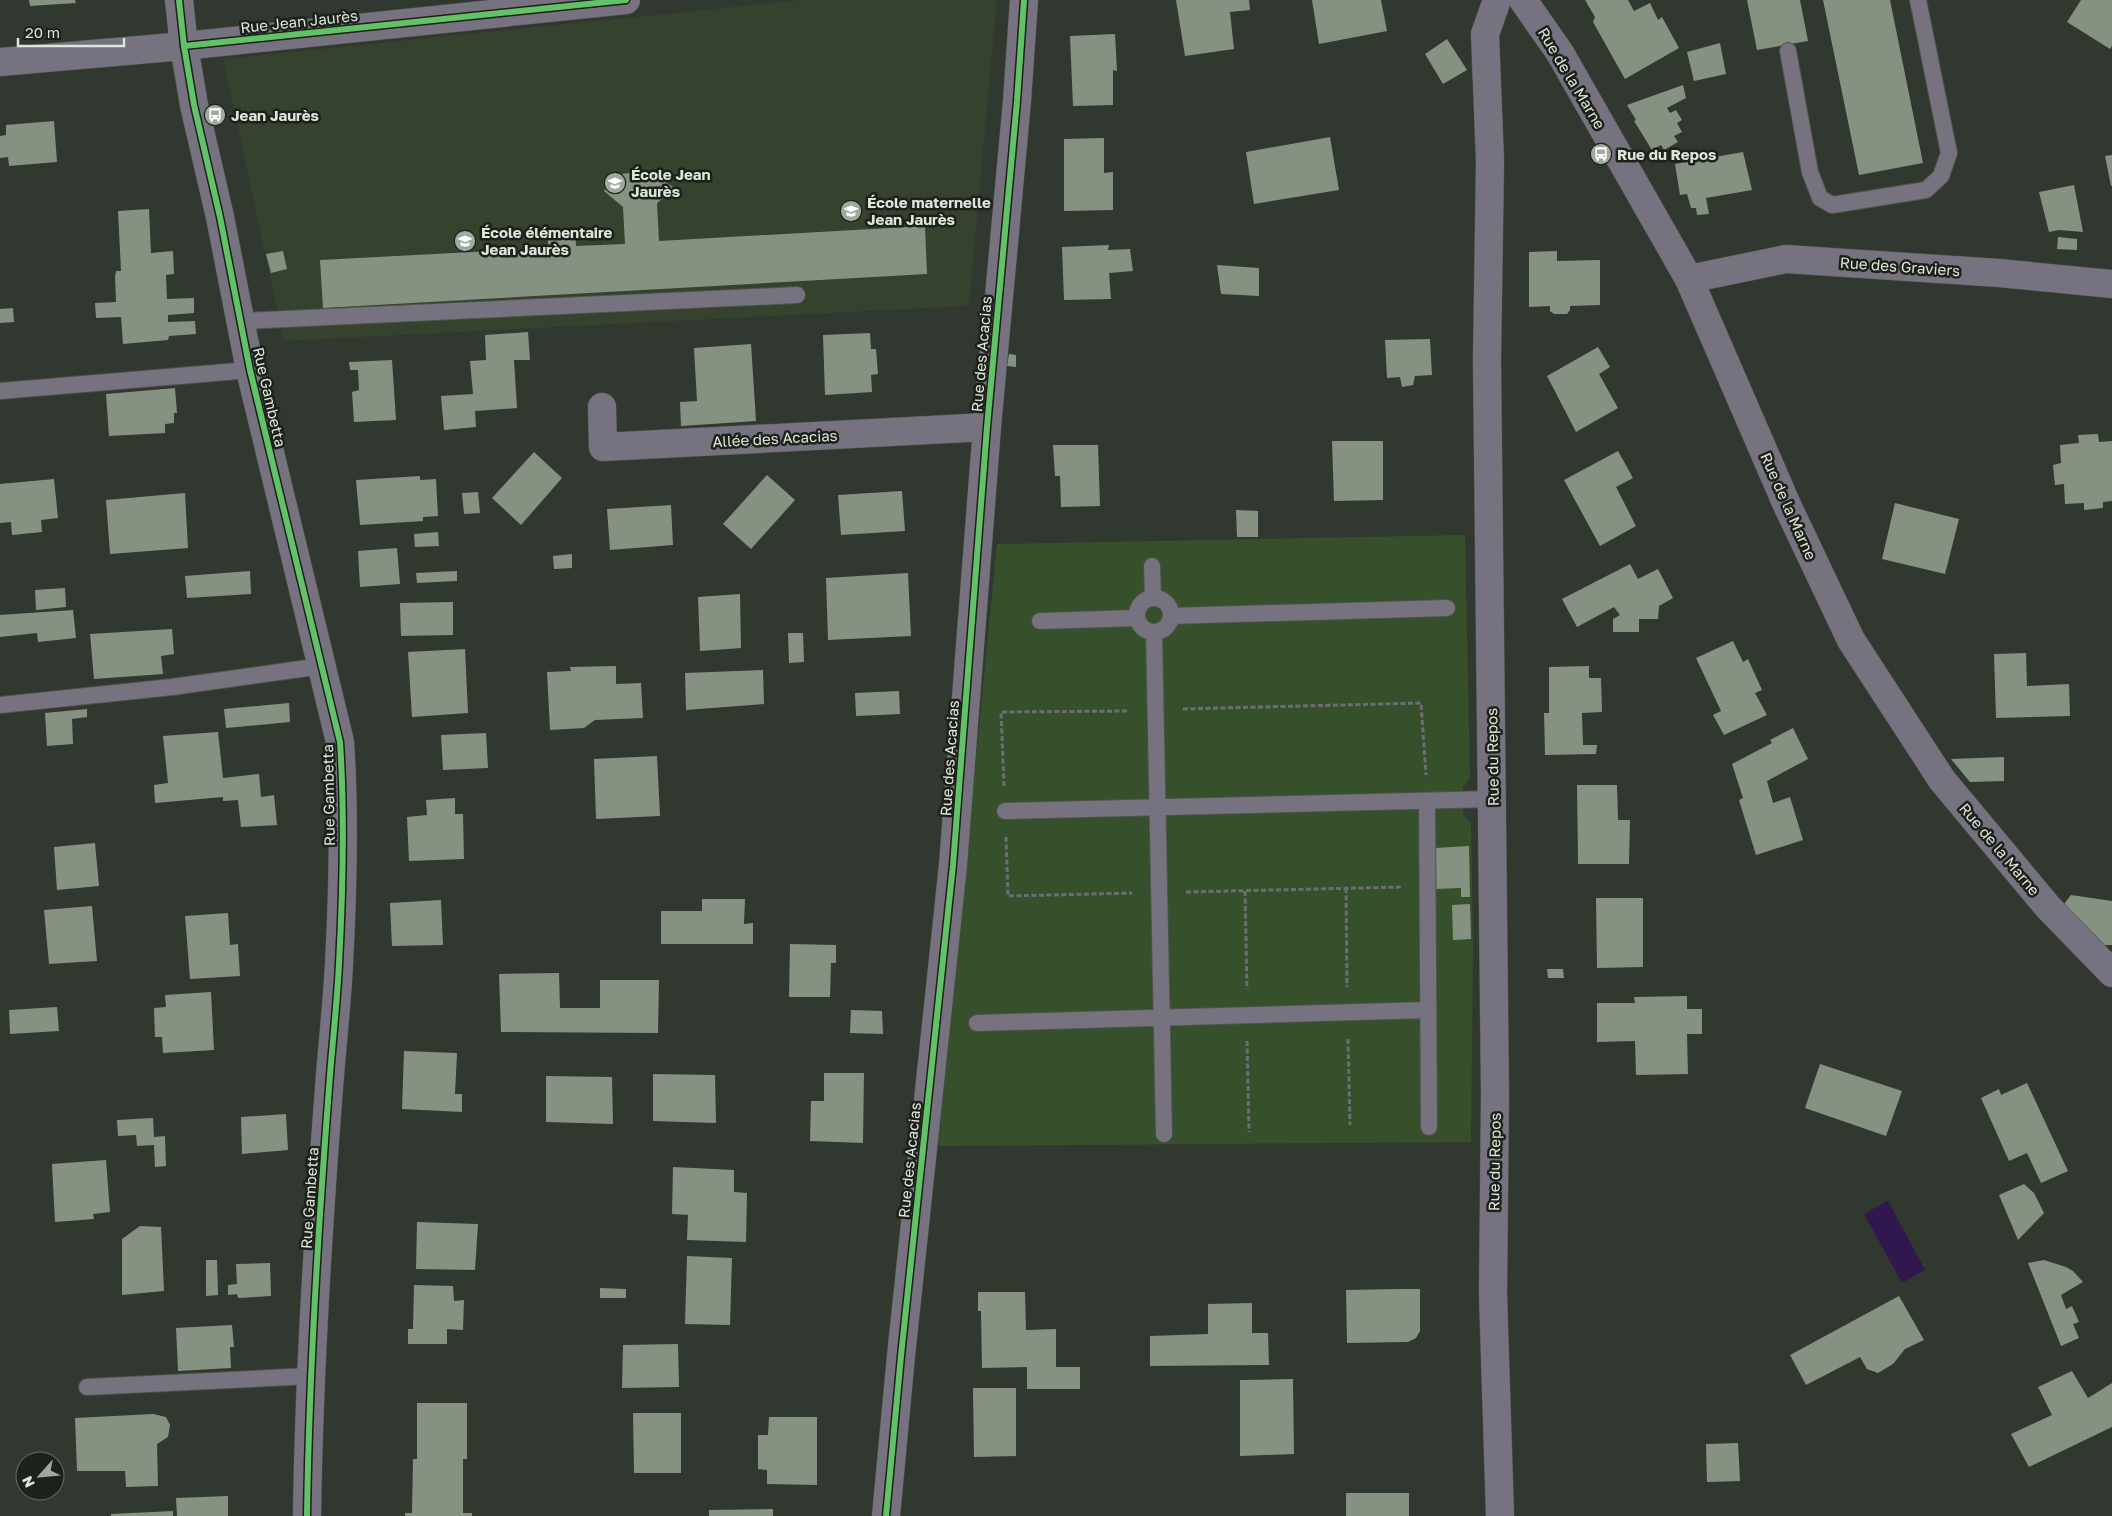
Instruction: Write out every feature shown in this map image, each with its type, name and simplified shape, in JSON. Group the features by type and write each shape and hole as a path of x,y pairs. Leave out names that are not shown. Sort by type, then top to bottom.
{"street":[{"name":"Rue Gambetta","path":"179,0 184,46 194,105 250,370 340,742 344,791 339,964 328,1090 311,1376 307,1516"},
{"name":"Rue Jean Jaurès","path":"0,62 184,46 626,0"},
{"name":"Rue des Acacias","path":"886,1516 900,1356 953,865 987,427 1017,101 1024,0"},
{"name":"Rue du Repos","path":"1497,0 1485,34 1490,161 1487,361 1495,1094 1493,1294 1500,1516"},
{"name":"Rue de la Marne","path":"1523,0 1560,53 1689,278 1787,505 1851,640 1942,780 2047,906 2112,973"},
{"name":"Rue des Graviers","path":"1689,278 1786,259 1999,273 2112,284"},
{"name":"Allée des Acacias","path":"602,407 603,447 987,427"}],"lane":[{"path":"1788,52 1810,172 1820,198 1832,205 1926,190 1941,176 1949,153 1918,0"},
{"path":"241,321 797,296"},
{"path":"0,391 250,370"},
{"path":"1152,566 1153,598"},
{"path":"1153,598 1166,603 1171,616 1168,624 1162,630 1154,632 1146,630 1140,625 1137,618 1137,610 1146,599 1153,598"},
{"path":"1171,616 1447,608"},
{"path":"1040,621 1137,618"},
{"path":"1154,632 1164,1134"},
{"path":"0,705 172,687 322,666"},
{"path":"1005,811 1493,799"},
{"path":"1427,801 1429,1127"},
{"path":"977,1023 1428,1010"},
{"path":"87,1387 311,1376"}],"path":[{"path":"1005,811 1001,712 1421,703 1427,801"}],"shaded area":[{"name":"École Jean Jaurès","path":"801,0 997,0 969,306 284,341 223,59"},
{"path":"1888,1201 1925,1270 1902,1283 1864,1214"}],"green space":[{"path":"1465,535 1470,778 1463,787 1463,813 1471,823 1473,942 1471,1142 938,1146 997,544"}],"building":[{"path":"29,0 75,0 76,3 30,6"},
{"path":"1176,0 1249,0 1250,10 1230,12 1234,49 1185,56"},
{"path":"1312,0 1381,0 1387,31 1319,44"},
{"path":"1585,0 1628,0 1634,11 1650,3 1658,20 1662,17 1679,48 1625,79 1593,22 1595,17"},
{"path":"1747,0 1800,0 1808,41 1757,50"},
{"path":"1823,0 1890,0 1923,163 1859,175"},
{"path":"2081,0 2112,0 2112,46 2110,49 2067,22"},
{"path":"1115,34 1117,71 1113,70 1113,105 1073,106 1070,36"},
{"path":"1447,39 1467,70 1443,84 1425,54"},
{"path":"1720,43 1726,74 1694,81 1687,52"},
{"path":"1683,85 1686,98 1667,108 1670,113 1676,110 1682,120 1677,123 1682,132 1674,136 1678,142 1664,150 1661,145 1652,150 1634,121 1636,120 1627,105"},
{"path":"54,121 57,162 9,166 8,157 0,158 0,136 6,135 6,125"},
{"path":"1330,137 1339,190 1254,204 1246,152"},
{"path":"1104,138 1104,173 1113,172 1113,210 1064,211 1064,139"},
{"path":"1743,152 1752,190 1706,198 1709,214 1697,215 1696,208 1691,208 1687,194 1680,195 1675,164"},
{"path":"2112,155 2112,186 2111,186 2105,156"},
{"path":"652,171 675,189 657,203 659,241 925,226 927,274 323,308 320,260 548,248 548,232 575,231 576,246 625,244 623,207 604,191 620,174"},
{"path":"2074,185 2083,232 2059,230 2049,232 2039,192"},
{"path":"149,209 151,253 173,251 174,274 166,275 167,299 194,298 194,313 168,315 168,322 195,321 196,334 169,336 168,340 123,344 121,317 96,318 95,303 116,302 115,277 116,271 121,271 118,211"},
{"path":"2058,237 2077,239 2077,250 2057,249"},
{"path":"1109,245 1108,250 1130,249 1133,271 1109,273 1111,299 1064,300 1062,247"},
{"path":"283,251 287,269 271,273 266,254"},
{"path":"1557,251 1557,261 1600,260 1600,305 1570,306 1567,314 1554,314 1550,311 1550,306 1529,307 1529,252"},
{"path":"1217,265 1259,268 1259,296 1221,294"},
{"path":"13,308 14,322 0,323 0,309"},
{"path":"528,332 530,360 514,360 517,408 475,411 476,427 444,430 441,396 473,394 470,361 486,360 485,335"},
{"path":"870,333 871,349 876,349 878,374 871,375 872,392 825,395 823,335"},
{"path":"1430,339 1432,375 1415,376 1413,385 1402,387 1400,377 1387,378 1385,340"},
{"path":"751,344 756,421 681,426 680,402 697,401 694,348"},
{"path":"1598,347 1610,367 1599,374 1618,408 1576,432 1547,376"},
{"path":"1009,354 1016,355 1016,367 1007,366"},
{"path":"392,360 396,420 354,422 352,392 359,390 358,370 350,370 349,362"},
{"path":"175,388 177,413 174,413 174,423 165,424 165,433 109,436 106,394"},
{"path":"2098,434 2099,442 2112,441 2112,501 2103,502 2103,508 2084,510 2084,503 2065,504 2064,484 2055,485 2053,465 2061,463 2060,445 2079,443 2078,435"},
{"path":"1332,441 1383,441 1383,500 1334,501"},
{"path":"1053,445 1098,445 1100,506 1061,507 1060,476 1055,476"},
{"path":"1618,451 1633,478 1616,487 1636,526 1600,546 1564,480"},
{"path":"534,452 562,478 521,525 492,498"},
{"path":"767,475 795,500 751,549 723,524"},
{"path":"420,476 420,480 436,479 438,516 423,517 423,521 360,525 356,480"},
{"path":"54,479 58,518 41,520 42,532 12,535 11,522 0,523 0,484"},
{"path":"902,491 905,531 841,535 838,495"},
{"path":"478,492 480,513 464,514 462,493"},
{"path":"185,493 188,548 110,554 106,500"},
{"path":"1895,503 1959,519 1945,574 1882,559"},
{"path":"671,505 673,545 610,550 607,509"},
{"path":"1236,510 1258,511 1258,537 1237,537"},
{"path":"438,532 439,546 415,547 414,534"},
{"path":"397,548 400,584 360,587 358,551"},
{"path":"572,554 572,568 554,569 553,556"},
{"path":"1630,564 1638,579 1658,569 1673,598 1659,606 1658,619 1639,619 1639,632 1613,632 1613,619 1620,615 1614,607 1577,627 1562,599"},
{"path":"250,571 251,594 187,598 185,576"},
{"path":"457,571 457,581 417,583 416,573"},
{"path":"908,573 911,636 828,640 826,578"},
{"path":"65,588 66,607 36,610 35,590"},
{"path":"740,594 741,648 700,651 698,597"},
{"path":"453,602 453,635 401,636 400,603"},
{"path":"73,610 76,638 38,642 37,633 0,637 0,615"},
{"path":"172,629 174,654 161,656 163,674 94,679 90,634"},
{"path":"788,633 803,633 804,662 789,663"},
{"path":"1733,641 1743,662 1748,659 1762,690 1755,693 1767,715 1724,735 1713,715 1721,711 1696,658"},
{"path":"465,649 468,713 412,717 408,652"},
{"path":"2026,653 2027,686 2069,684 2070,716 1996,718 1994,654"},
{"path":"616,666 616,684 641,683 643,718 595,720 584,728 550,730 547,672 571,671 570,667"},
{"path":"1589,666 1589,678 1601,678 1602,712 1582,713 1583,745 1597,745 1596,754 1545,755 1544,713 1549,713 1549,667"},
{"path":"763,670 764,704 686,710 685,673"},
{"path":"899,691 900,714 856,716 855,693"},
{"path":"289,703 290,722 226,728 224,709"},
{"path":"87,709 87,717 72,719 73,744 47,746 45,713"},
{"path":"1793,728 1808,759 1767,781 1773,803 1790,797 1803,840 1756,855 1739,800 1743,798 1732,764 1772,743 1770,740"},
{"path":"218,732 223,778 259,774 261,797 274,795 277,825 241,827 238,800 223,801 223,797 155,803 154,785 168,783 163,736"},
{"path":"486,733 488,768 443,770 441,735"},
{"path":"657,756 660,816 596,819 594,759"},
{"path":"2004,757 2004,781 1970,782 1951,759"},
{"path":"1577,785 1617,785 1618,820 1630,820 1629,864 1578,864"},
{"path":"455,798 455,814 463,814 464,859 409,861 407,817 427,815 426,800"},
{"path":"95,843 99,886 57,890 54,847"},
{"path":"1469,846 1470,897 1461,897 1461,888 1435,889 1435,848"},
{"path":"2071,895 2112,901 2112,945 2098,945 2061,908"},
{"path":"1596,898 1643,898 1643,967 1597,968"},
{"path":"702,899 745,899 744,924 753,923 753,944 661,944 661,911 702,911"},
{"path":"441,900 443,945 392,946 390,903"},
{"path":"1470,904 1471,939 1453,940 1452,905"},
{"path":"92,906 97,961 49,964 44,910"},
{"path":"228,913 230,945 238,944 240,976 190,979 185,916"},
{"path":"790,944 836,945 836,963 831,963 830,997 789,997"},
{"path":"1547,969 1563,969 1564,978 1548,978"},
{"path":"559,973 560,1008 600,1008 600,980 659,980 658,1033 501,1032 499,974"},
{"path":"211,992 214,1050 163,1053 162,1037 155,1037 154,1008 166,1007 165,995"},
{"path":"1687,996 1687,1009 1702,1009 1702,1034 1687,1034 1688,1074 1636,1075 1635,1041 1597,1042 1597,1003 1635,1003 1634,997"},
{"path":"57,1007 59,1031 10,1034 9,1010"},
{"path":"851,1010 882,1011 883,1034 850,1033"},
{"path":"404,1051 457,1053 455,1094 462,1094 462,1112 402,1109"},
{"path":"1820,1064 1902,1091 1886,1136 1805,1108"},
{"path":"824,1073 864,1073 863,1143 810,1141 811,1101 824,1101"},
{"path":"653,1074 715,1075 716,1123 653,1121"},
{"path":"546,1076 612,1077 613,1124 546,1122"},
{"path":"2027,1083 2068,1171 2041,1183 2027,1153 2009,1161 1981,1098 1999,1089 2001,1095"},
{"path":"286,1114 288,1150 242,1154 241,1117"},
{"path":"153,1118 154,1137 165,1136 166,1166 155,1167 154,1145 137,1146 136,1135 118,1136 117,1120"},
{"path":"106,1160 110,1212 93,1214 94,1219 55,1222 52,1164"},
{"path":"673,1167 734,1170 734,1192 747,1193 746,1242 687,1240 688,1215 672,1214"},
{"path":"2024,1184 2034,1193 2044,1213 2018,1240 1999,1195"},
{"path":"417,1222 478,1224 475,1270 416,1269"},
{"path":"140,1226 161,1227 164,1291 122,1295 122,1239"},
{"path":"687,1256 732,1258 730,1325 685,1324"},
{"path":"206,1260 217,1260 218,1295 206,1296"},
{"path":"2044,1260 2066,1267 2073,1271 2083,1282 2061,1295 2066,1309 2072,1306 2079,1322 2073,1324 2079,1338 2061,1346 2028,1263"},
{"path":"270,1263 271,1296 238,1298 237,1294 228,1295 228,1285 237,1284 236,1264"},
{"path":"414,1285 453,1286 454,1301 464,1300 463,1330 447,1329 447,1344 408,1344 408,1329 413,1329"},
{"path":"600,1288 626,1289 626,1298 600,1298"},
{"path":"1420,1289 1420,1331 1416,1338 1408,1342 1347,1343 1346,1290"},
{"path":"978,1292 1025,1292 1026,1330 1056,1329 1056,1367 1080,1367 1080,1389 1027,1389 1027,1367 982,1368 981,1311 978,1311"},
{"path":"1899,1296 1924,1340 1905,1349 1893,1364 1878,1373 1867,1369 1860,1357 1806,1385 1790,1355"},
{"path":"1252,1303 1252,1333 1268,1333 1269,1365 1150,1366 1150,1336 1208,1334 1208,1304"},
{"path":"232,1325 234,1347 230,1347 231,1368 178,1371 176,1328"},
{"path":"678,1344 679,1387 622,1388 623,1345"},
{"path":"2072,1371 2088,1398 2112,1383 2112,1427 2029,1467 2011,1434 2052,1415 2038,1387"},
{"path":"1293,1379 1294,1454 1240,1456 1240,1380"},
{"path":"973,1388 1016,1388 1016,1456 974,1457"},
{"path":"417,1403 467,1403 467,1459 463,1459 463,1513 472,1513 472,1516 405,1516 405,1513 412,1513 413,1459 417,1459"},
{"path":"633,1413 681,1413 681,1473 634,1473"},
{"path":"153,1414 166,1417 170,1425 168,1437 157,1444 158,1486 126,1487 125,1471 77,1471 75,1418"},
{"path":"769,1417 817,1417 817,1485 767,1484 767,1470 758,1469 758,1435 768,1435"},
{"path":"1738,1443 1740,1481 1707,1482 1706,1444"},
{"path":"1346,1493 1409,1493 1409,1516 1346,1516"},
{"path":"228,1496 228,1516 177,1516 176,1498"},
{"path":"773,1509 773,1516 709,1516 709,1510"},
{"path":"173,1511 173,1516 111,1516 111,1514"}],"cycle path":[{"path":"179,0 184,46 194,105 220,217 250,370 340,742 343,825 340,936 321,1195 310,1409 307,1516"},
{"path":"184,46 626,0"},
{"path":"886,1516 953,865 987,427 1017,101 1024,0"}],"place":[{"name":"Jean Jaurès","path":"215,115"},
{"name":"Rue du Repos","path":"1601,154"},
{"name":"École Jean Jaurès","path":"615,183"},
{"name":"École maternelle Jean Jaurès","path":"851,211"},
{"name":"École élémentaire Jean Jaurès","path":"465,241"}]}
